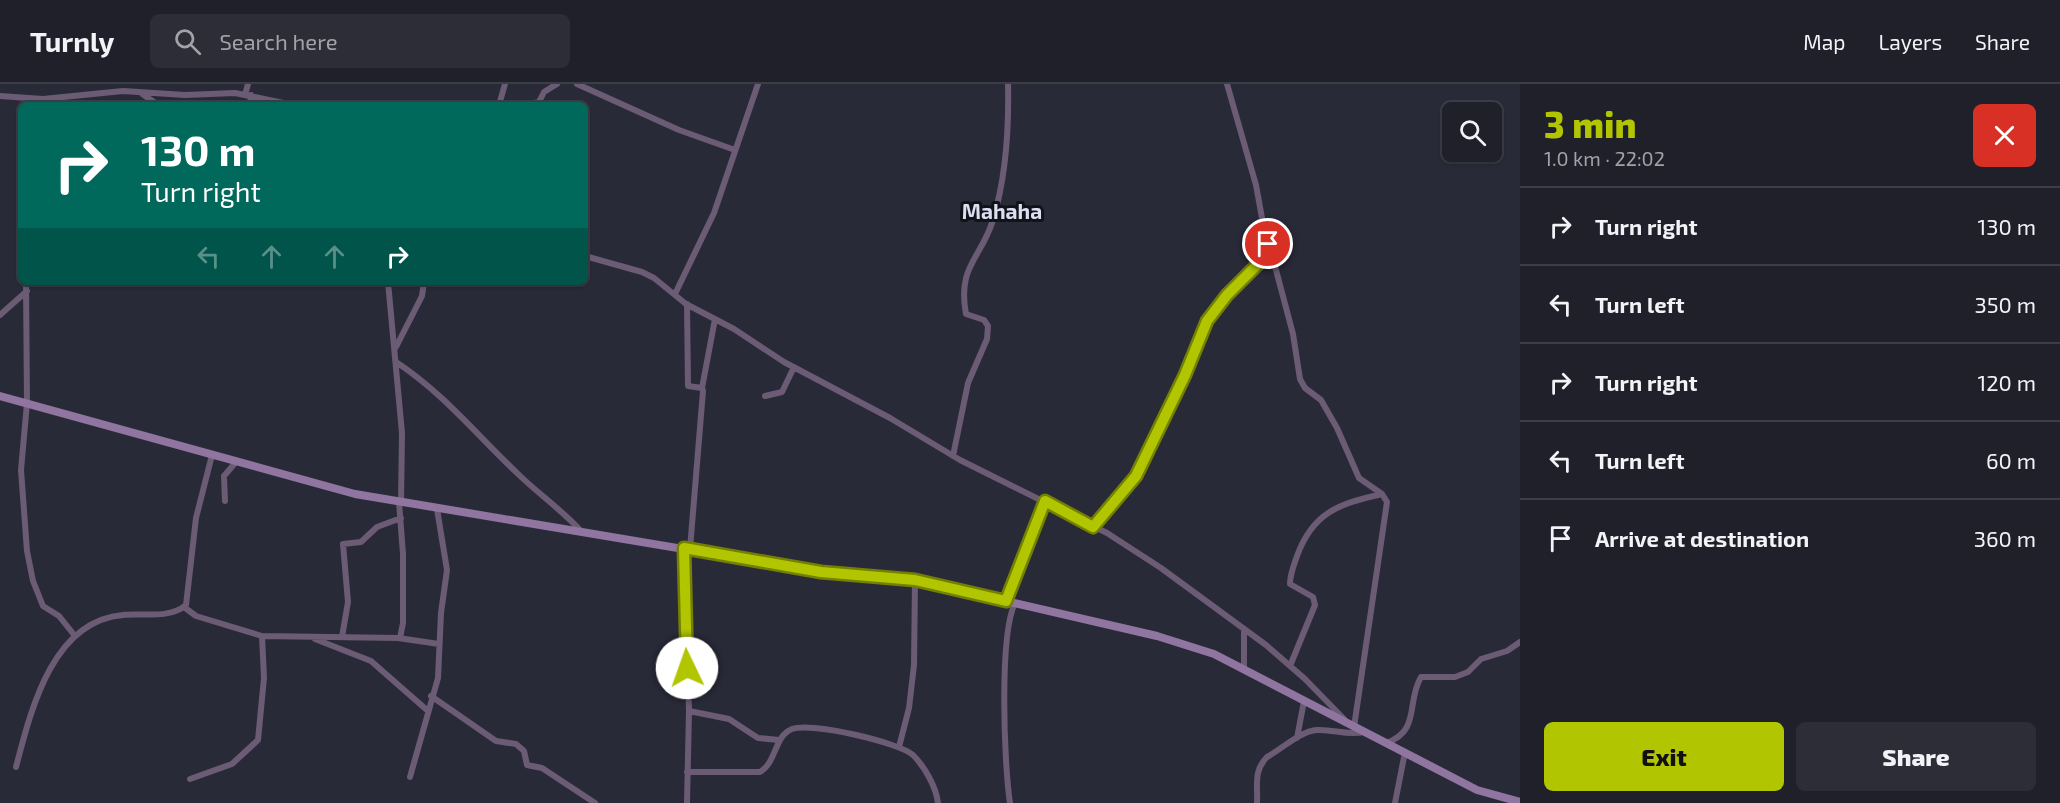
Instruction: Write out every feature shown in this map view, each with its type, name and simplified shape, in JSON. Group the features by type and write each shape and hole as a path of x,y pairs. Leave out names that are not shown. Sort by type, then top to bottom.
{"main road":[{"path":"0,396 355,494 821,572 915,580 1191,645 1244,669 1477,790 1520,802"}],"street":[{"path":"248,84 249,102"},
{"path":"500,102 505,84"},
{"path":"539,102 544,92 557,84"},
{"path":"577,84 686,133 735,150"},
{"path":"675,294 714,213 758,84"},
{"path":"953,456 969,383 984,351 989,331 984,320 966,314 963,296 967,270 990,228 996,207 1007,140 1008,84"},
{"path":"1227,84 1256,186 1268,252 1276,270 1293,334 1300,379 1305,388 1322,400 1359,478 1382,494 1388,506 1352,726"},
{"path":"0,96 25,102 123,87 139,92 248,95 280,102"},
{"path":"139,92 154,102"},
{"path":"1093,527 1136,476 1185,375 1207,321 1227,295 1268,252"},
{"path":"588,257 642,272 687,304 794,367 890,418 953,456 1093,527 1161,568 1244,632 1266,645 1352,726"},
{"path":"388,285 396,348 402,433 400,502 404,595 400,638"},
{"path":"396,348 418,305 423,285"},
{"path":"0,315 27,287"},
{"path":"27,287 27,403 21,470 27,551 33,581 43,606 59,616 75,636"},
{"path":"687,304 688,386 702,388"},
{"path":"687,803 689,711 687,548 702,388 715,319"},
{"path":"396,363 428,384 522,478 564,512 581,531"},
{"path":"765,396 782,392 794,367"},
{"path":"184,607 189,592 196,518 212,455"},
{"path":"225,501 224,476 236,462"},
{"path":"1290,666 1315,605 1313,597 1290,584 1304,538 1321,517 1339,506 1382,494"},
{"path":"1010,803 1006,738 1007,632 1011,602 1045,501"},
{"path":"411,777 431,696 438,678 439,644 447,570 437,509"},
{"path":"342,637 348,602 343,544 361,542 377,527 401,518"},
{"path":"898,747 909,708 914,665 915,580"},
{"path":"16,766 25,732 50,669 75,636 98,621 122,615 166,613 184,607"},
{"path":"184,607 196,616 262,636 400,638 439,644"},
{"path":"1244,632 1244,669"},
{"path":"190,779 232,764 258,740 264,678 262,636"},
{"path":"309,636 371,661 428,711"},
{"path":"1386,743 1402,735 1408,726 1421,677 1455,677 1468,672 1481,659 1507,651 1520,642"},
{"path":"431,696 496,741 516,744 524,751 527,765 542,768 595,803"},
{"path":"1297,739 1304,701"},
{"path":"689,711 729,719 758,738 779,740"},
{"path":"687,772 760,771 772,758 784,732 795,728 816,728 898,747 913,755 936,788 939,803"},
{"path":"1257,803 1256,778 1262,763 1297,739 1317,730 1351,735 1364,732"},
{"path":"1395,803 1405,752"}],"district":[{"name":"Mahaha","path":"1002,210"}],"route":[{"path":"687,668 684,548 821,572 915,580 1006,601 1033,526 1045,501 1093,527 1125,492 1145,459 1155,432 1182,383 1204,326 1227,295 1264,258 1268,252 1268,244"}]}
